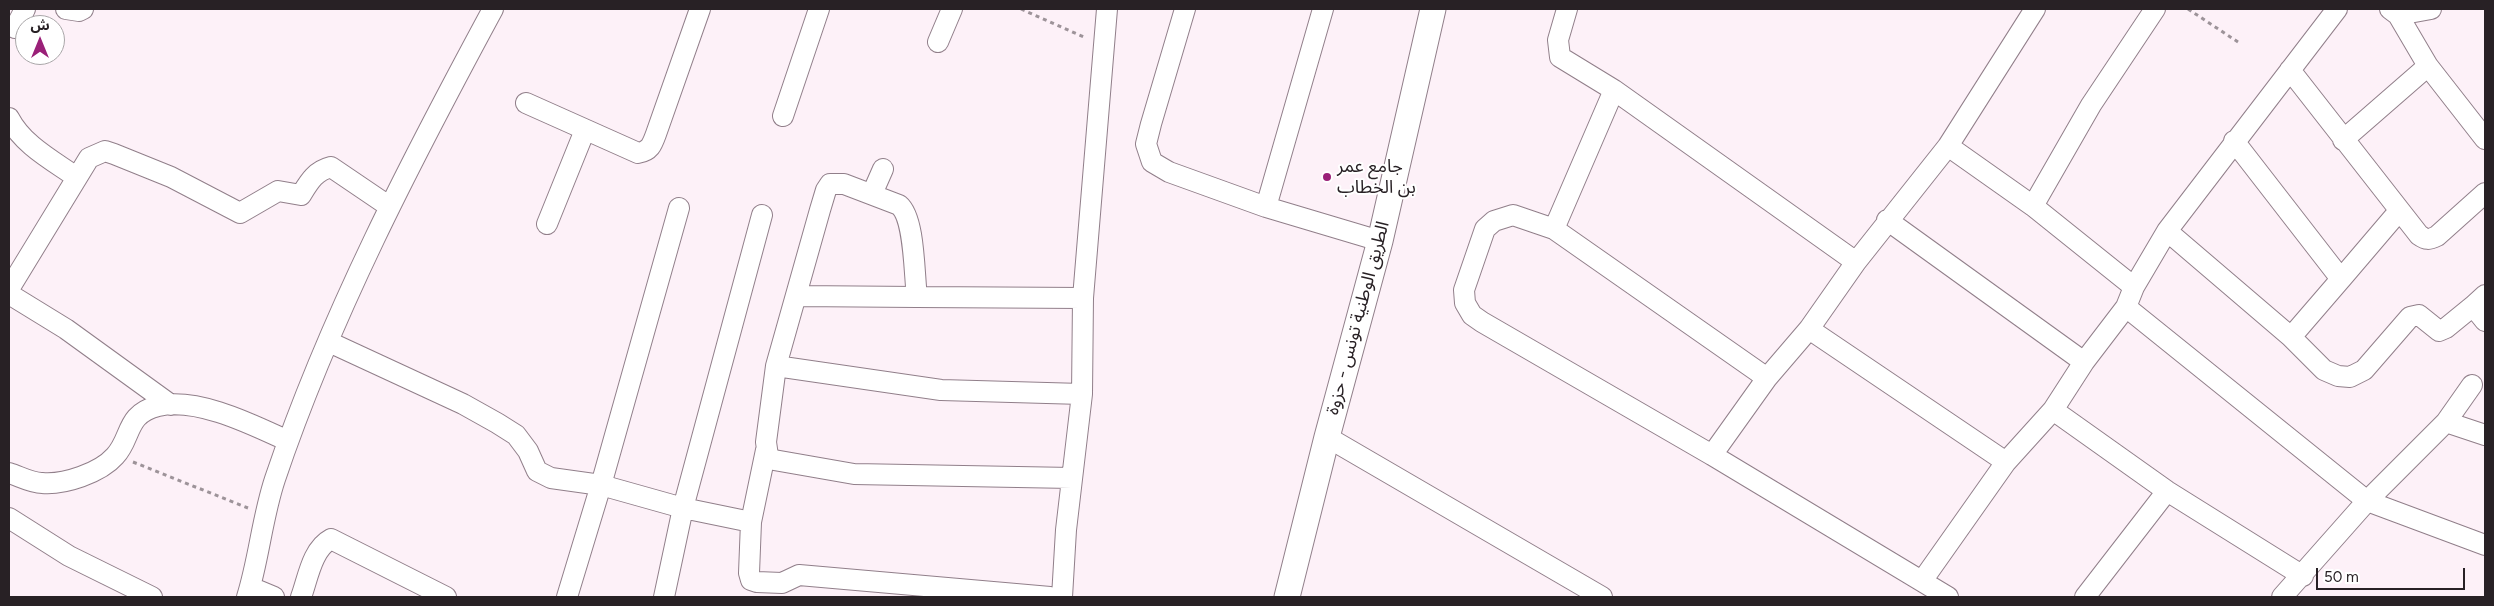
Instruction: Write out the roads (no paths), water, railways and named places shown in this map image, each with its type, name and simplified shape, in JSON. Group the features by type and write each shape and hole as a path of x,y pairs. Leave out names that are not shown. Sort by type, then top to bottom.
{"main road":[{"name":"الطريق الوطنية تونس - حزوة","path":"1287,597 1326,437 1380,241 1433,9"}],"street":[{"path":"66,9 79,11 83,9"},
{"path":"274,597 249,592 265,515 288,441 340,313 390,207 494,9"},
{"path":"526,103 638,153 646,152 652,146 700,9"},
{"path":"783,116 819,9"},
{"path":"938,42 952,9"},
{"path":"1062,597 1066,530 1082,394 1083,298 1095,175 1102,45 1107,9"},
{"path":"1185,9 1149,130 1146,144 1152,162 1169,172 1266,207 1380,241"},
{"path":"1266,207 1323,9"},
{"path":"1567,9 1558,40 1560,57 1614,90 1856,262"},
{"path":"1712,455 1767,378 1809,329 1887,220 1948,146 2035,9"},
{"path":"2033,206 2091,105 2155,9"},
{"path":"1922,581 2006,462 2053,410 2084,362 2126,307 2134,287 2167,231 2234,141 2337,9"},
{"path":"2431,9 2394,12 2428,66 2485,139"},
{"path":"2343,140 2428,66"},
{"path":"2290,70 2419,235 2430,240 2485,193"},
{"path":"1554,229 1614,90"},
{"path":"9,118 14,130 34,148 76,177"},
{"path":"547,224 585,130"},
{"path":"2234,141 2341,279"},
{"path":"1948,146 2033,206 2134,287"},
{"path":"9,289 89,158 105,151 172,177 240,214 278,191 301,195 312,177 323,169 331,167 390,207"},
{"path":"872,194 883,169"},
{"path":"917,297 907,215 898,205 872,194 844,184 830,184 826,190 820,210 776,366 766,450 751,522 749,573 751,580 782,584 799,575 1050,597"},
{"path":"567,597 601,485 679,208"},
{"path":"2291,337 2399,210"},
{"path":"664,597 683,508 762,215"},
{"path":"1767,378 1554,229 1513,215 1494,221 1485,229 1464,290 1465,303 1472,314 1948,597"},
{"path":"1887,220 2084,362"},
{"path":"2167,231 2291,337 2324,370 2338,376 2350,377 2364,370 2410,316 2419,315 2439,331 2481,307"},
{"path":"9,294 66,329 171,405"},
{"path":"796,296 1083,298"},
{"path":"2126,307 2366,501 2485,545"},
{"path":"1809,329 2006,462"},
{"path":"329,342 463,404 497,423 516,435 528,451 537,471 551,478 601,485 683,508 751,522"},
{"path":"776,366 941,390 1082,394"},
{"path":"2282,597 2303,576 2366,501 2446,422 2472,385"},
{"path":"9,473 41,483 61,481 102,467 116,455 131,424 143,413 157,406 198,406 259,428 288,441"},
{"path":"2053,410 2167,491 2303,576"},
{"path":"2446,422 2485,435"},
{"path":"1326,437 1602,597"},
{"path":"766,450 774,460 854,474 1072,478"},
{"path":"2085,597 2167,491"},
{"path":"9,518 69,556 152,597"},
{"path":"301,597 317,551 322,543 331,539 446,597"}],"place":[{"name":"جامع عمر بن الخطاب","path":"1327,177"}]}
